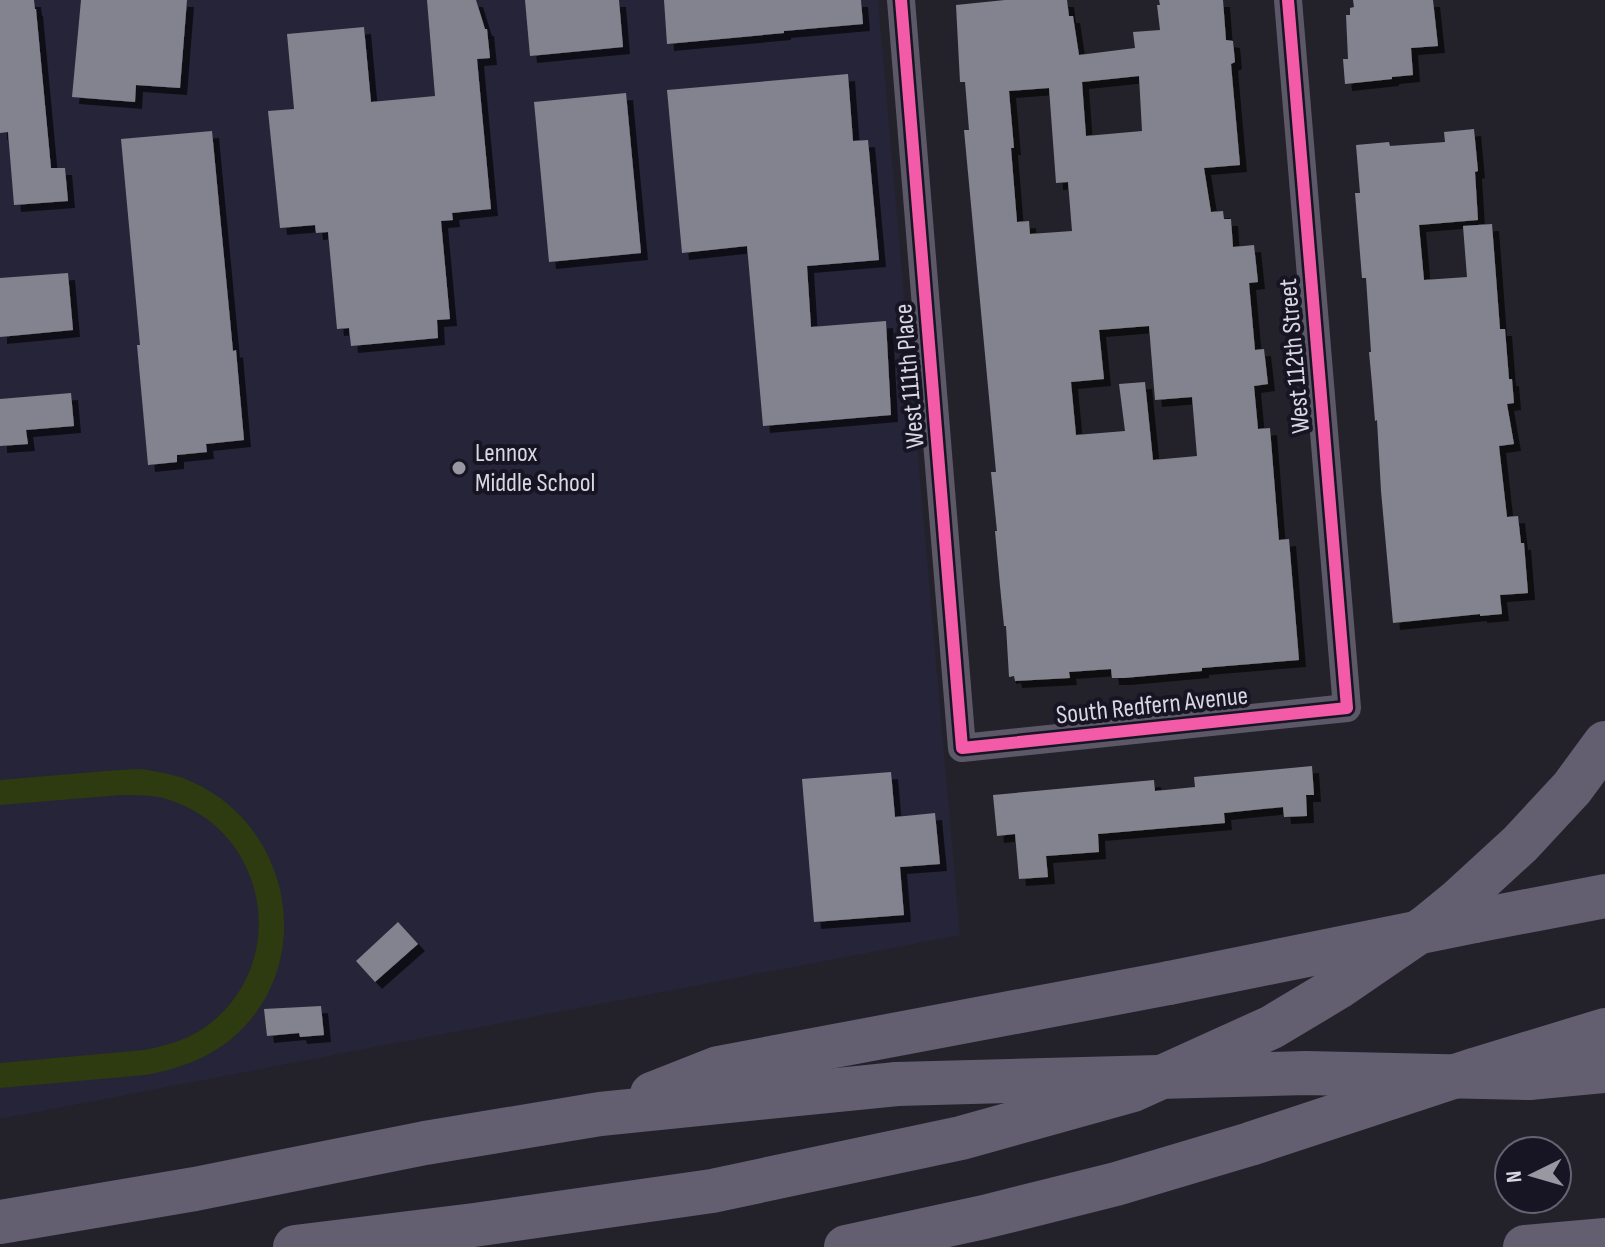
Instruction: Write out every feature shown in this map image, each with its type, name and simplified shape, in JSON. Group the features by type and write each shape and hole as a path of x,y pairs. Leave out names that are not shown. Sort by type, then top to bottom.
{"highway":[{"path":"295,1247 712,1191 961,1138 1133,1090 1272,1027 1337,988 1426,927 1520,844 1572,788 1605,743"},
{"path":"600,1114 718,1068 1169,983 1605,896"},
{"path":"846,1247 1116,1184 1605,1030"},
{"path":"1529,1078 1605,1071"},
{"path":"0,1222 195,1189 425,1143 600,1114 897,1084 1306,1073 1605,1081"},
{"path":"1525,1247 1605,1240"}],"street":[{"name":"West 111th Place","path":"901,0 962,748"},
{"name":"West 112th Street","path":"1288,0 1347,708"},
{"name":"South Redfern Avenue","path":"962,748 1347,708"}],"shaded area":[{"name":"Lennox Middle School","path":"0,0 878,0 960,935 0,1119"}],"green space":[{"path":"142,769 190,781 225,802 252,830 271,863 282,900 284,938 276,975 258,1010 230,1040 190,1063 146,1075 0,1088 0,1063 144,1050 188,1037 201,1030 230,1003 249,972 258,937 257,902 247,868 227,838 199,814 163,798 142,795 0,805 0,780"}],"building":[{"path":"0,0 34,0 51,168 65,168 68,201 14,205 8,132 0,133"},
{"path":"81,0 187,0 180,88 136,85 135,102 72,97"},
{"path":"427,0 476,0 487,29 490,58 477,59 491,209 452,213 453,220 441,221 450,319 437,320 438,338 351,346 349,328 337,329 328,232 316,233 315,225 280,228 268,111 294,109 287,34 364,27 371,102 435,96"},
{"path":"525,0 619,0 623,47 530,56"},
{"path":"664,0 861,0 863,24 667,44"},
{"path":"1005,0 1067,0 1069,16 1073,16 1079,55 1135,48 1133,32 1160,30 1159,0 1223,0 1226,40 1233,41 1235,62 1231,64 1240,165 1204,168 1211,212 1223,211 1224,219 1231,219 1233,247 1254,245 1258,282 1249,283 1255,350 1264,349 1268,384 1254,386 1258,429 1270,428 1279,540 1289,539 1299,660 1124,678 1112,678 1111,669 1069,672 1070,678 1015,681 1014,676 1009,677 991,472 996,472 964,130 969,130 965,82 960,82 956,5","holes":["1139,76 1142,131 1086,136 1082,82","1049,88 1056,183 1068,182 1072,231 1030,234 1029,221 1017,222 1009,91","1149,326 1155,400 1192,397 1197,456 1153,460 1145,382 1119,384 1125,431 1076,435 1071,382 1104,379 1099,330"]},
{"path":"1353,0 1433,0 1438,46 1411,48 1413,75 1345,84 1343,59 1348,59 1346,15 1350,15 1350,8 1354,7"},
{"path":"848,74 853,141 868,140 879,260 807,266 811,327 886,321 891,415 763,426 747,246 682,253 667,90"},
{"path":"626,93 641,253 549,262 534,102"},
{"path":"1474,129 1478,220 1419,225 1424,280 1467,277 1463,226 1492,224 1500,329 1505,329 1514,403 1507,404 1514,444 1499,446 1507,517 1518,516 1521,543 1524,543 1528,593 1500,595 1502,614 1393,623 1369,352 1366,278 1362,278 1355,193 1360,193 1356,145 1445,142 1444,132"},
{"path":"212,131 244,440 206,444 207,452 177,455 177,462 148,465 121,139"},
{"path":"68,273 73,330 0,337 0,278"},
{"path":"71,393 74,426 26,430 28,444 0,446 0,399"},
{"path":"1312,766 1314,795 1306,795 1307,816 1284,817 1283,807 1224,813 1225,823 1098,834 1099,852 1046,856 1048,877 1019,879 1015,834 997,836 993,795 1154,780 1155,791 1195,787 1194,777"},
{"path":"891,772 895,817 935,813 940,864 900,867 904,915 814,922 802,779"},
{"path":"398,922 418,944 375,982 356,961"},
{"path":"321,1006 324,1035 300,1037 299,1033 267,1036 264,1009"}],"cycle path":[{"path":"901,0 962,748 1347,708 1288,0"}],"place":[{"name":"Lennox Middle School","path":"459,468"}]}
